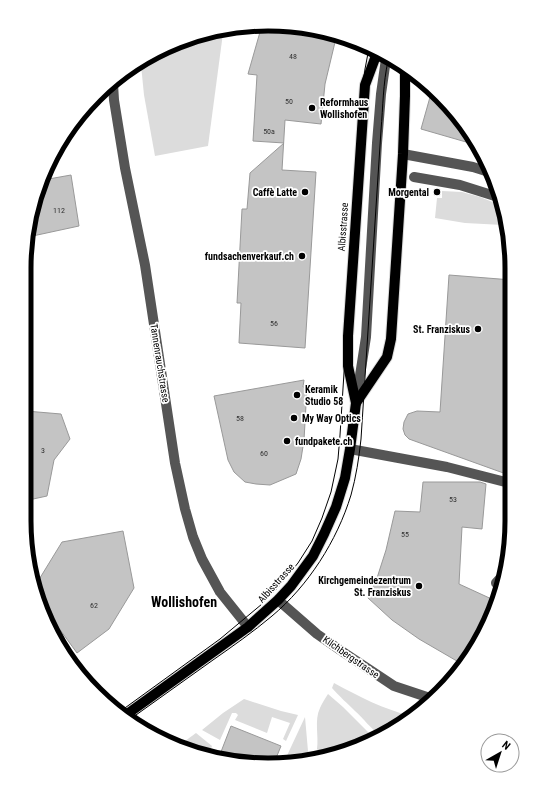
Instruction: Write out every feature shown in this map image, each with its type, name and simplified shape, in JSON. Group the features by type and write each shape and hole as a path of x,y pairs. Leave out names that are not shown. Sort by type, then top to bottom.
{"main road":[{"name":"Albisstrasse","path":"129,713 248,627 278,600 291,586 313,556 336,507 345,478 356,403 348,366 348,336 365,85 376,57"},
{"name":"Albisstrasse","path":"356,403 387,357 392,339 403,154 404,74"}],"street":[{"name":"Albisstrasse","path":"356,403 366,337 377,143 385,63"},
{"name":"Tannenrauchstrasse","path":"113,89 125,168 145,265 175,463 185,509 193,537 202,559 220,592 248,627"},
{"path":"403,154 473,167 484,171"},
{"path":"414,177 460,185 493,195"},
{"path":"350,449 447,467 505,482"},
{"name":"Kilchbergstrasse","path":"278,600 324,638 394,686 427,697"}],"shaded area":[{"path":"223,36 208,146 155,156 144,95 141,68 163,55 177,49 207,39"},
{"path":"442,191 462,192 496,203 501,225 465,223 435,218 437,198 442,198"},
{"path":"334,683 362,698 405,714 376,732 332,688"},
{"path":"328,694 371,735 320,752 317,749 317,718"},
{"path":"244,699 298,715 286,741 283,739 290,723 272,717 267,733 235,720 238,715 236,713 232,713 220,740 202,730 223,713"},
{"path":"305,717 308,751 310,754 286,757"},
{"path":"196,733 212,746 210,751 184,742"}],"building":[{"path":"260,31 299,33 335,41 325,84 321,124 285,120 284,143 253,141 257,75 248,74"},
{"path":"430,95 456,124 469,143 421,129"},
{"path":"284,143 282,170 316,172 305,348 239,343 241,303 237,303 242,209 247,209 250,173"},
{"path":"71,175 79,226 33,236 39,207 48,179"},
{"name":"St. Franziskus","path":"449,275 505,279 505,474 409,439 405,435 403,429 404,422 408,414 417,411 440,412"},
{"path":"304,380 303,387 307,387 304,440 301,459 296,474 270,485 245,482 234,472 228,460 214,396"},
{"path":"31,411 61,414 70,439 54,460 47,496 31,499"},
{"name":"Kirchgemeindezentrum St. Franziskus","path":"423,482 480,482 486,484 482,529 462,527 459,584 491,599 481,626 458,662 419,639 392,620 368,598 377,578 386,550 395,511 420,512"},
{"path":"123,531 134,588 109,629 77,653 52,618 39,580 62,542"},
{"path":"231,726 281,746 276,757 237,756 221,753"}],"tram line":[{"path":"124,709 220,639 262,604 298,563 312,541 322,518 331,492 338,459 362,93 368,53"},
{"path":"134,716 243,639 285,604 298,591 320,562 338,529 345,512 351,495 361,439 383,95 387,64"}],"place":[{"name":"Reformhaus Wollishofen","path":"312,108"},
{"name":"Caffè Latte","path":"305,192"},
{"name":"Morgental","path":"437,192"},
{"name":"fundsachenverkauf.ch","path":"302,256"},
{"name":"St. Franziskus","path":"478,329"},
{"name":"Keramik Studio 58","path":"297,395"},
{"name":"My Way Optics","path":"294,418"},
{"name":"fundpakete.ch","path":"287,441"},
{"name":"Kirchgemeindezentrum St. Franziskus","path":"419,586"}],"district":[{"name":"Wollishofen","path":"184,602"}]}
